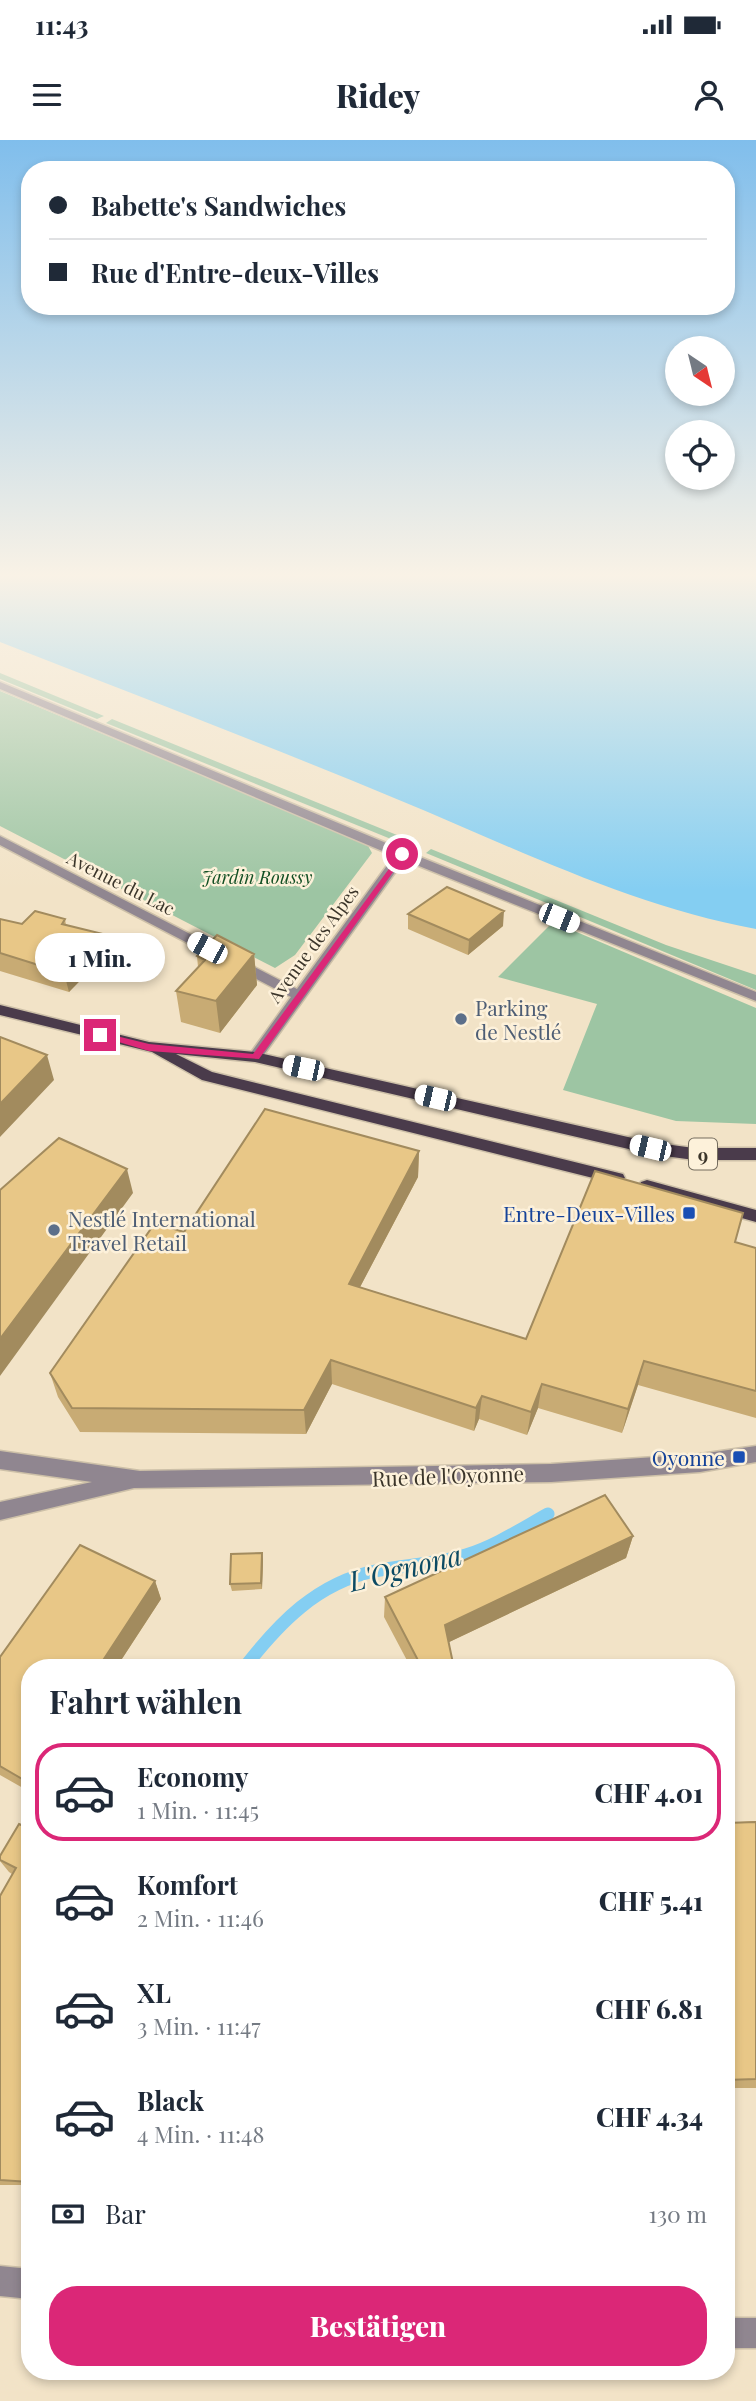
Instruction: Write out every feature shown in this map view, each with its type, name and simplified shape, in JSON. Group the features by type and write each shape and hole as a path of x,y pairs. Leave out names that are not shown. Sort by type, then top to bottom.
{"main road":[{"name":"9","path":"0,1010 149,1047 255,1057 650,1148 694,1154 756,1154"},
{"name":"9","path":"149,1047 207,1076 526,1154 756,1216"}],"street":[{"path":"0,685 402,854 756,997"},
{"name":"Avenue du Lac","path":"0,840 300,996"},
{"name":"Avenue des Alpes","path":"255,1057 402,854"},
{"name":"Rue de l'Oyonne","path":"0,1460 139,1480 373,1478 551,1472 700,1463 756,1454"},
{"name":"Rue de l'Oyonne","path":"0,1511 139,1480"},
{"path":"0,2281 21,2283"},
{"path":"735,2333 756,2333"}],"green space":[{"path":"1,680 16,680 104,716 97,719"},
{"name":"Jardin Roussy","path":"0,691 367,844 372,853 295,955 275,968 0,826"},
{"path":"112,719 419,844 413,848 106,723"},
{"path":"431,849 666,945 756,975 756,990 426,853"},
{"path":"553,922 756,1008 756,1124 676,1121 563,1090 597,1004 498,977"}],"water":[{"path":"96,680 756,680 756,929 710,919 619,891 300,759"}],"building":[{"path":"447,887 504,911 469,940 408,914"},
{"path":"35,911 65,919 62,924 103,934 64,973 0,953 0,919 22,924"},
{"path":"217,935 254,954 216,1001 176,991 205,960 197,956"},
{"path":"0,1037 47,1055 0,1104"},
{"path":"265,1109 419,1151 349,1284 526,1339 595,1171 743,1213 735,1242 756,1248 756,1391 644,1361 628,1409 542,1384 531,1412 482,1396 476,1408 331,1360 304,1410 72,1408 50,1373 155,1223 184,1232"},
{"path":"59,1138 127,1169 0,1339 0,1190"},
{"path":"605,1495 633,1536 445,1625 452,1659 417,1659 385,1597"},
{"path":"80,1545 155,1581 104,1659 21,1659 21,1778 0,1766 0,1657"},
{"path":"262,1553 261,1583 230,1584 231,1554"},
{"path":"756,1822 756,2079 735,2080 735,1823"},
{"path":"19,1824 21,1825 21,2181 0,2180 0,1896 16,1868 0,1860"}],"waterway":[{"name":"L'Ognona","path":"252,1659 301,1607 335,1585 375,1571 466,1555 498,1542 548,1514"}],"place":[{"name":"Parking de Nestlé","path":"461,1019"},
{"name":"Entre-Deux-Villes","path":"689,1213"},
{"name":"Nestlé International Travel Retail","path":"54,1230"},
{"name":"Oyonne","path":"739,1457"}],"route":[{"path":"100,1035 149,1047 255,1057 402,854"}]}
